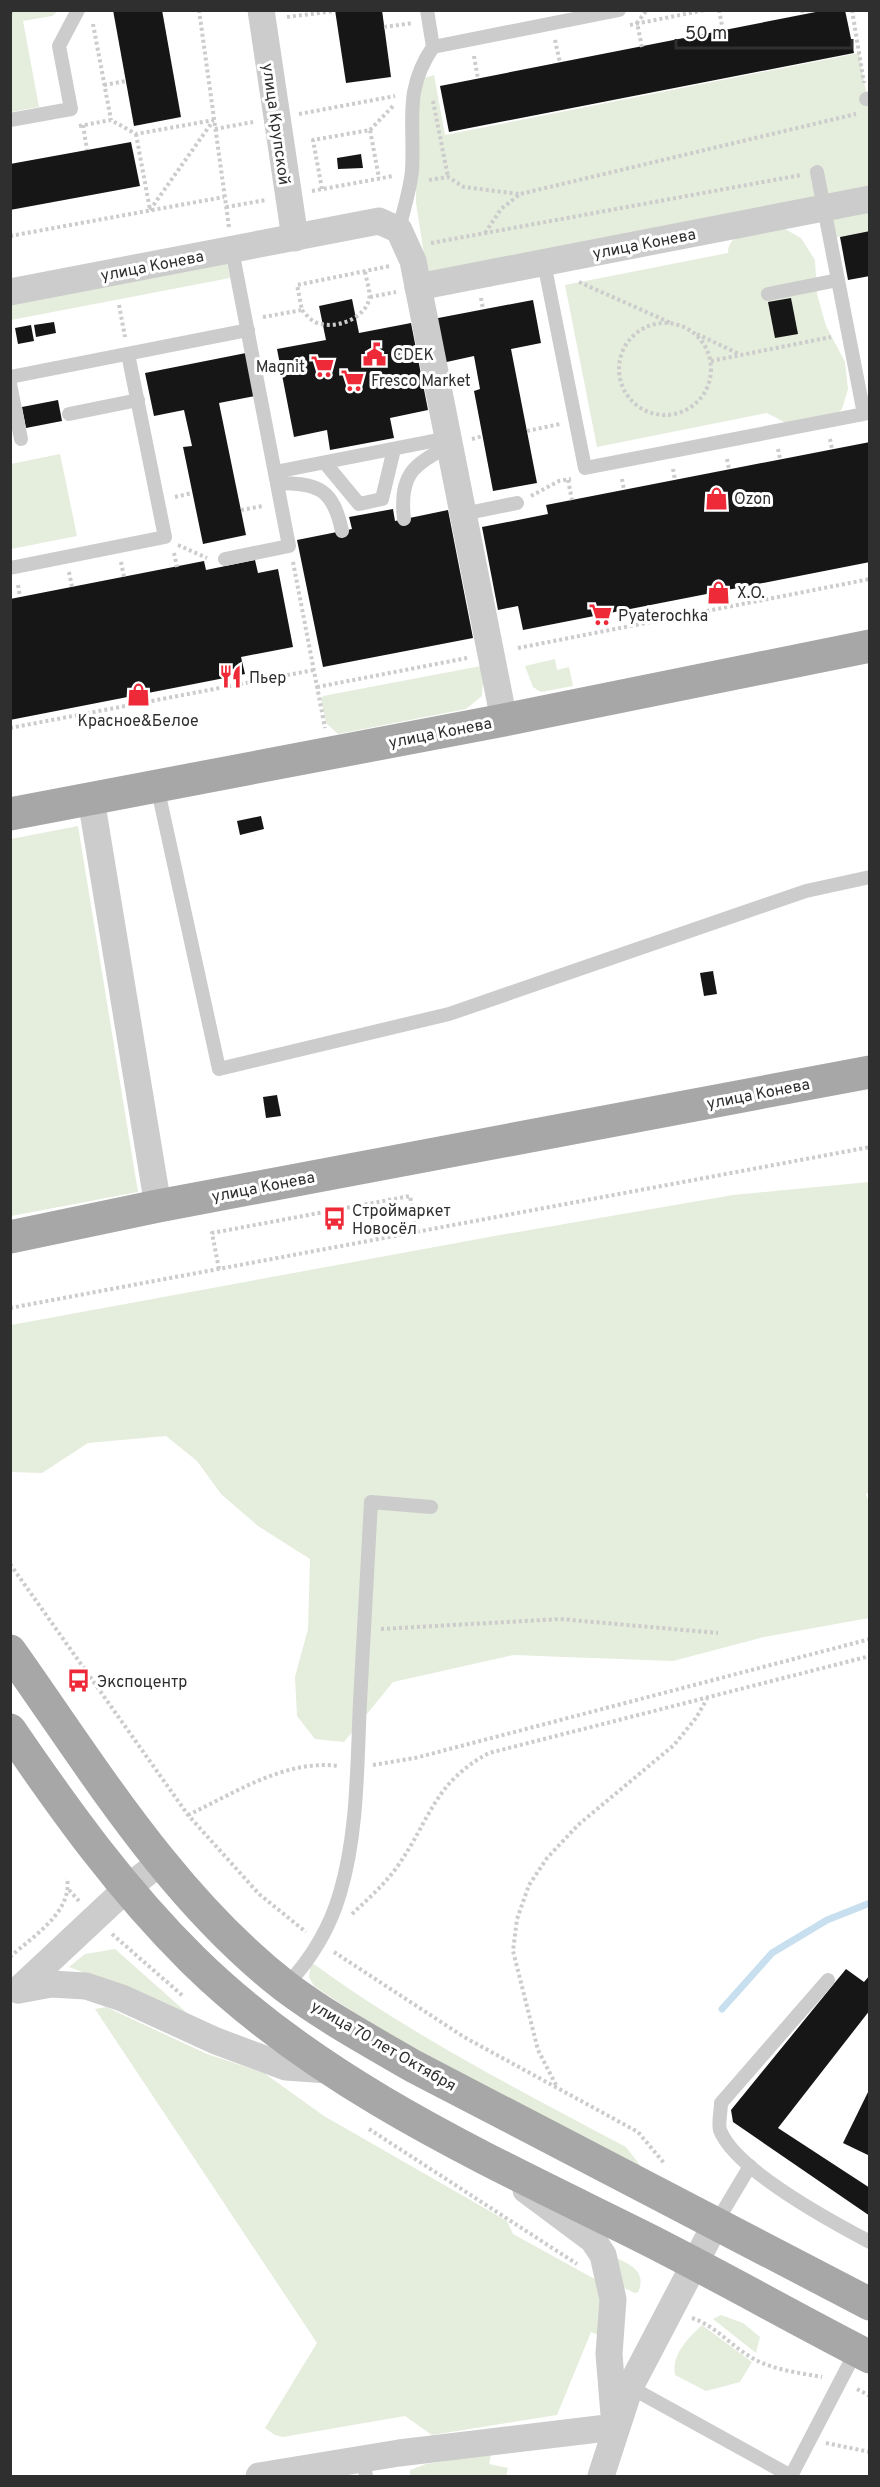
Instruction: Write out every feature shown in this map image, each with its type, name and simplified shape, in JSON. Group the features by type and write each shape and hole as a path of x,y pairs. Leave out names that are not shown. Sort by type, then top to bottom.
{"main road":[{"name":"улица Конева","path":"10,814 504,720 870,645"},
{"name":"улица Конева","path":"10,1237 158,1206 870,1071"},
{"name":"улица 70 лет Октября","path":"10,1651 162,1861 206,1914 286,1986 351,2030 413,2066 870,2304"},
{"path":"10,1730 68,1815 126,1889 194,1961 285,2038 328,2070 400,2113 483,2158 694,2263 863,2354"}],"street":[{"name":"улица Крупской","path":"262,16 295,238"},
{"name":"улица Конева","path":"416,274 544,263 870,199"},
{"name":"улица Конева","path":"10,292 378,221 399,230"},
{"path":"399,230 416,274 504,720"},
{"path":"91,799 158,1206"},
{"path":"15,1993 126,1889 162,1861"},
{"path":"15,1993 51,1984 86,1986 122,1998 216,2041 286,2067 328,2070"},
{"path":"483,2158 593,2240 603,2254 613,2299 609,2354 615,2427"},
{"path":"601,2476 615,2427 630,2387 716,2223"},
{"path":"259,2476 365,2468 615,2427"}],"lane":[{"path":"10,120 71,109 59,46 78,10"},
{"path":"399,230 411,177 412,89 420,66 433,47 427,10"},
{"path":"433,47 619,10"},
{"path":"544,263 585,468 864,414 817,172"},
{"path":"225,559 289,546 232,250"},
{"path":"768,294 838,280"},
{"path":"10,377 128,354 247,325"},
{"path":"10,568 165,537 128,354"},
{"path":"10,384 21,439"},
{"path":"69,414 138,400"},
{"path":"276,478 325,463 394,449 449,442"},
{"path":"404,519 401,496 405,482 416,465 449,442"},
{"path":"325,463 359,504 382,500 394,449"},
{"path":"276,478 317,487 329,495 337,509 342,531"},
{"path":"463,514 518,503"},
{"path":"157,786 219,1069 449,1014 806,891 870,877"},
{"path":"286,1986 301,1970 323,1936 340,1892 350,1838 371,1502 431,1507"},
{"path":"828,1980 721,2103 719,2128 731,2149 750,2166 826,2219 870,2242"},
{"path":"716,2223 732,2201 750,2166"},
{"path":"630,2387 791,2476 863,2354"}],"path":[{"path":"199,10 232,250"},
{"path":"642,47 637,24 647,10"},
{"path":"719,10 723,31"},
{"path":"226,207 379,178 448,177 464,187 520,194 862,112 868,98 852,10"},
{"path":"262,16 335,11"},
{"path":"92,21 111,120 136,134 214,120"},
{"path":"384,27 414,23"},
{"path":"555,40 560,63"},
{"path":"474,56 478,78"},
{"path":"104,86 126,81"},
{"path":"215,129 405,94 370,130 313,140 322,189"},
{"path":"432,99 448,177"},
{"path":"150,210 214,120"},
{"path":"82,125 87,150"},
{"path":"370,130 379,178"},
{"path":"136,134 150,210"},
{"path":"365,271 370,297 356,319 323,325 315,322 302,310 297,285 365,271 416,274 431,243 817,172"},
{"path":"485,233 501,209 520,194"},
{"path":"10,236 224,197"},
{"path":"544,263 593,290 688,330 740,355"},
{"path":"119,305 128,354"},
{"path":"247,325 302,310"},
{"path":"676,325 663,323 638,332 625,347 619,365 620,378 632,402 655,414 668,416 692,407 708,387 711,361 702,343 688,330"},
{"path":"711,361 849,334"},
{"path":"527,431 547,427"},
{"path":"830,439 832,449"},
{"path":"778,449 780,459"},
{"path":"728,460 729,469"},
{"path":"673,470 675,480"},
{"path":"568,480 572,500"},
{"path":"622,480 624,490"},
{"path":"518,503 559,481"},
{"path":"178,496 192,494"},
{"path":"241,510 259,507"},
{"path":"165,537 205,558 225,559"},
{"path":"289,546 329,752"},
{"path":"174,554 177,567"},
{"path":"121,565 123,577"},
{"path":"69,575 72,587"},
{"path":"518,648 870,579"},
{"path":"18,585 20,597"},
{"path":"317,687 479,655"},
{"path":"10,728 314,670"},
{"path":"10,1308 870,1147"},
{"path":"219,1269 212,1233 387,1200 410,1196 417,1232"},
{"path":"10,1564 188,1815 260,1894 464,2037 638,2132 662,2162 672,2168"},
{"path":"363,1630 560,1619 717,1633"},
{"path":"188,1815 281,1772 302,1765 319,1763 356,1768 415,1758 870,1639"},
{"path":"323,1936 352,1915 376,1893 397,1867 440,1794 466,1766 489,1754 870,1656"},
{"path":"556,2086 538,2050 513,1952 517,1919 529,1885 548,1858 578,1825 674,1745 708,1699"},
{"path":"10,1957 60,1910 69,1890 67,1878"},
{"path":"809,2442 848,2446 870,2452"}],"green space":[{"path":"11,10 58,11 52,16 23,21 39,107 11,112"},
{"path":"859,53 869,108 869,188 427,273 416,203 417,92 421,79 434,75 445,135"},
{"path":"869,204 869,231 833,238 827,210"},
{"path":"778,225 801,238 815,260 817,294 826,326 845,362 848,389 842,409 825,426 801,431 767,413 597,447 565,285 728,253 729,245 739,235"},
{"path":"227,262 230,278 11,320 11,301"},
{"path":"60,454 77,536 11,549 11,464"},
{"path":"555,659 557,670 569,667 573,686 541,692 533,687 525,666"},
{"path":"481,666 482,696 466,709 338,734 326,723 321,699 323,696"},
{"path":"78,826 138,1192 11,1216 11,839"},
{"path":"869,1182 870,1491 866,1494 870,1506 869,1618 764,1637 673,1661 513,1655 393,1682 344,1742 315,1739 297,1716 295,1677 308,1629 310,1559 258,1526 221,1494 197,1461 166,1436 88,1443 42,1473 11,1472 11,1325 500,1235 733,1195"},
{"path":"115,1949 195,2020 154,1999 69,1967 85,1954"},
{"path":"311,1962 426,2037 626,2147 646,2173 399,2042 314,1986 309,1977"},
{"path":"106,2007 207,2054 264,2073 324,2116 507,2221 513,2234 600,2282 600,2336 591,2332 557,2415 432,2435 405,2416 283,2437 265,2428 317,2343 95,2009"},
{"path":"616,2258 632,2266 639,2274 638,2292 635,2293 618,2285"},
{"path":"721,2315 743,2323 760,2337 756,2353 713,2319"},
{"path":"702,2325 752,2362 740,2382 706,2391 675,2375 678,2353"},
{"path":"491,2454 489,2464 508,2468 506,2476 410,2476 410,2470 426,2464"}],"building":[{"path":"113,10 162,10 181,117 134,126"},
{"path":"335,10 382,10 391,77 346,83"},
{"path":"826,10 845,10 854,53 449,132 440,86"},
{"path":"131,142 140,186 10,210 10,164"},
{"path":"361,154 363,168 338,169 337,158"},
{"path":"870,231 870,276 848,280 840,237"},
{"path":"791,298 798,334 775,338 768,302"},
{"name":"Fresco Market","path":"352,299 359,333 411,323 428,410 390,418 394,438 330,450 327,430 294,437 277,349 326,340 319,306"},
{"path":"533,300 541,343 511,349 537,483 493,491 474,391 480,389 474,356 442,363 433,319"},
{"path":"54,322 56,333 36,337 34,325"},
{"path":"31,325 34,341 18,344 15,328"},
{"path":"246,353 255,396 219,403 246,535 203,544 183,447 192,446 184,410 154,416 145,373"},
{"path":"58,400 62,421 26,428 22,407"},
{"path":"870,442 870,562 523,630 518,606 498,610 482,527 548,514 546,505"},
{"path":"393,509 395,521 448,510 473,638 323,667 297,540 352,529 349,517"},
{"path":"255,560 258,573 278,569 293,647 241,657 245,674 10,720 10,599 204,561 206,570"},
{"path":"261,816 264,829 240,835 237,821"},
{"path":"713,971 717,994 704,996 700,973"},
{"path":"277,1095 281,1116 266,1118 263,1097"},
{"path":"846,1969 864,1982 870,1975 870,2010 778,2128 870,2188 870,2216 733,2122 731,2110"},
{"path":"870,2088 870,2156 843,2143"}],"waterway":[{"path":"722,2009 772,1953 827,1920 870,1903"}],"place":[{"name":"CDEK","path":"375,354"},
{"name":"Magnit","path":"323,366"},
{"name":"Fresco Market","path":"353,380"},
{"name":"Ozon","path":"716,498"},
{"name":"X.O.","path":"719,592"},
{"name":"Pyaterochka","path":"600,615"},
{"name":"Пьер","path":"231,677"},
{"name":"Красное&Белое","path":"138,695"},
{"name":"Строймаркет Новосёл","path":"334,1219"},
{"name":"Экспоцентр","path":"79,1681"}]}
